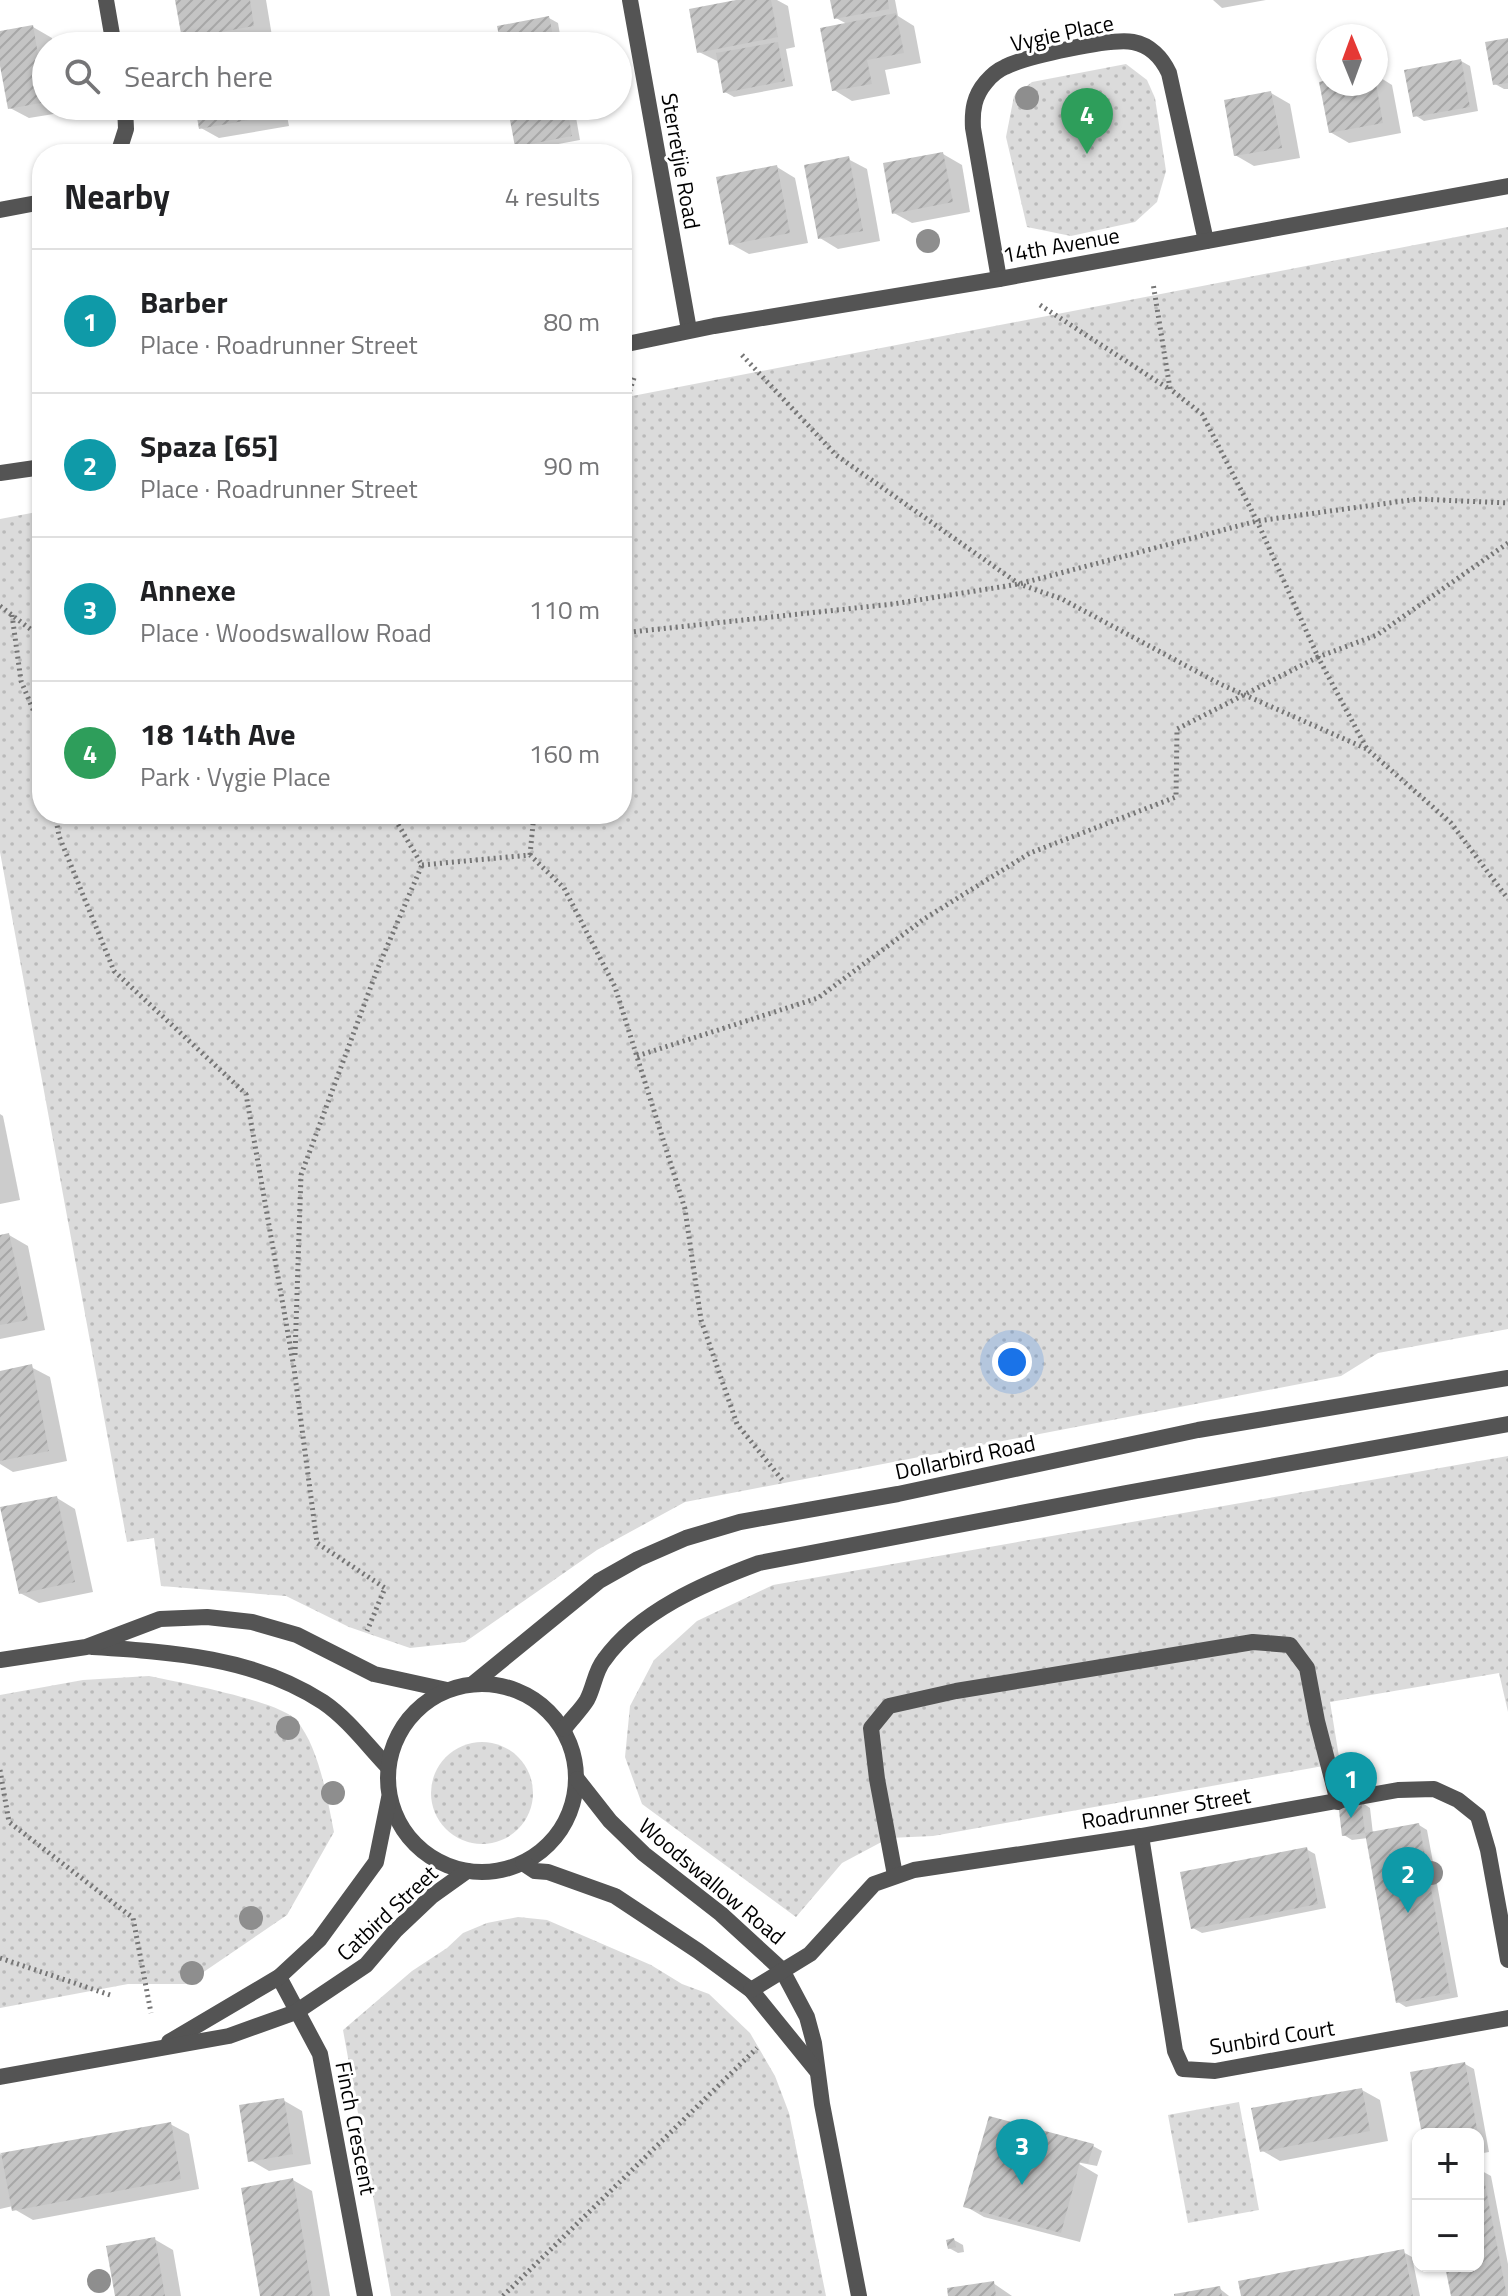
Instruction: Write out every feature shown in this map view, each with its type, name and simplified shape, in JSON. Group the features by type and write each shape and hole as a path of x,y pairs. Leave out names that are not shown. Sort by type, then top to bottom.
{"street":[{"path":"106,0 112,32"},
{"name":"Sterretjie Road","path":"630,0 689,330"},
{"name":"Vygie Place","path":"999,279 973,128 972,107 978,93 986,82 1007,66 1115,41 1141,44 1162,59 1169,73 1206,241"},
{"path":"121,144 126,120"},
{"name":"14th Avenue","path":"632,343 689,330 999,279 1508,186"},
{"path":"0,210 32,204"},
{"path":"0,473 32,468"},
{"name":"Dollarbird Road","path":"474,1683 599,1581 638,1559 686,1538 740,1522 812,1510 1198,1430 1508,1378"},
{"path":"564,1729 587,1699 603,1661 634,1630 663,1607 711,1581 759,1563 1508,1424"},
{"path":"86,1647 160,1619 207,1617 252,1622 297,1635 374,1674 447,1690"},
{"path":"895,1875 871,1728 889,1706 956,1691 1253,1642 1290,1645 1307,1668 1338,1802"},
{"path":"0,1660 86,1647 161,1651 249,1667 287,1682 324,1703 348,1723 388,1767"},
{"path":"474,1683 501,1684 525,1693 547,1708 564,1729 574,1753 577,1779 574,1805 562,1829 545,1849 523,1863 486,1872 445,1865 426,1854 409,1839 397,1820 389,1798 388,1767 394,1742 406,1721 424,1702 447,1690 474,1683"},
{"name":"Woodswallow Road","path":"577,1779 610,1821 644,1854 721,1914 782,1970 807,2017 814,2043 816,2070 859,2296"},
{"name":"Roadrunner Street","path":"751,1990 810,1954 874,1884 895,1875 929,1867 1141,1836 1398,1790 1434,1789 1458,1800 1478,1816 1488,1850 1508,1960"},
{"name":"Catbird Street","path":"157,2049 279,1977 319,1940 376,1862 389,1798"},
{"name":"Sunbird Court","path":"1141,1836 1175,2051 1183,2069 1215,2071 1508,2018"},
{"name":"Woodswallow Road","path":"523,1863 535,1871 548,1872 615,1896 751,1990 816,2070"},
{"name":"Catbird Street","path":"0,2077 229,2036 296,2012 366,1965 395,1931 467,1871"},
{"name":"Finch Crescent","path":"279,1977 320,2054 365,2296"}],"path":[{"path":"1148,252 1170,389"},
{"path":"999,279 1170,389 1202,414 1257,521 1318,657 1367,749"},
{"path":"714,326 836,455 1019,584 1062,599 1244,695 1367,749 1451,823 1508,899"},
{"path":"632,632 893,604 1019,584 1257,521 1418,499 1508,503"},
{"path":"637,1056 818,998 924,919 1030,853 1176,797 1177,729 1318,657 1377,635 1508,543"},
{"path":"0,606 32,630"},
{"path":"12,615 21,681 32,702"},
{"path":"57,824 114,971 246,1094 294,1368 317,1543 385,1588 362,1643"},
{"path":"398,824 422,865"},
{"path":"530,855 533,824"},
{"path":"422,865 530,855 564,888 615,987 685,1209 701,1320 737,1424 796,1496 812,1510"},
{"path":"294,1368 301,1175 377,970 422,865"},
{"path":"0,1770 9,1822 133,1918 157,2049"},
{"path":"0,1958 113,1996"},
{"path":"503,2296 780,2025"}],"shaded area":[{"path":"1126,64 1147,80 1155,98 1166,171 1157,202 1135,222 1071,236 1027,227 1006,137 1014,96 1032,82"},
{"path":"1508,227 1508,1329 1378,1353 1341,1376 685,1502 597,1550 465,1642 410,1648 349,1627 286,1596 161,1586 154,1538 127,1542 0,852 0,519 32,513 32,824 632,824 632,396"},
{"path":"1508,1456 1508,1712 1499,1673 1330,1702 1340,1763 933,1836 889,1838 842,1863 796,1917 642,1804 625,1757 630,1706 654,1660 697,1621 773,1585"},
{"path":"149,1676 271,1706 297,1721 317,1759 334,1832 287,1915 186,1984 128,1984 0,2008 0,1695 83,1680"},
{"path":"482,1742 501,1746 518,1757 529,1774 533,1793 529,1812 518,1829 501,1840 482,1844 463,1840 446,1829 435,1812 431,1793 435,1774 446,1757 463,1746"},
{"path":"518,1917 547,1920 709,1994 750,2033 775,2076 789,2113 826,2296 391,2296 343,2030 412,1971 447,1948 463,1933 487,1923"},
{"path":"1239,2102 1259,2210 1188,2223 1168,2115"}],"building":[{"path":"175,0 250,0 254,26 221,32 181,32"},
{"path":"736,0 771,0 778,37 697,53 689,9"},
{"path":"830,0 888,0 889,9 834,19"},
{"path":"896,13 904,53 867,60 872,84 832,91 820,28"},
{"path":"549,16 552,32 498,32 497,26"},
{"path":"33,25 32,105 8,109 0,66 0,31"},
{"path":"1508,38 1508,83 1493,85 1485,42"},
{"path":"778,42 785,81 723,93 716,53"},
{"path":"1461,59 1470,107 1413,117 1404,70"},
{"path":"1271,91 1282,148 1234,156 1224,100"},
{"path":"1322,96 1378,96 1383,123 1329,133"},
{"path":"197,120 249,120 199,129"},
{"path":"510,120 569,120 572,136 514,144"},
{"path":"943,152 953,202 892,214 883,163"},
{"path":"849,156 863,231 818,239 804,165"},
{"path":"777,165 790,233 729,245 716,177"},
{"path":"9,1233 28,1320 0,1325 0,1235"},
{"path":"32,1364 49,1451 0,1461 0,1371"},
{"path":"57,1496 75,1582 19,1594 0,1507"},
{"path":"1361,1800 1365,1833 1342,1836 1338,1802"},
{"path":"1419,1823 1450,1993 1396,2003 1365,1833"},
{"path":"1307,1847 1318,1904 1191,1929 1180,1872"},
{"path":"1465,2062 1477,2128 1421,2128 1410,2072"},
{"path":"1362,2088 1370,2131 1260,2152 1251,2108"},
{"path":"284,2098 293,2154 248,2162 239,2105"},
{"path":"989,2116 1094,2144 1088,2163 1080,2162 1061,2233 963,2207"},
{"path":"171,2122 181,2179 12,2211 1,2153"},
{"path":"293,2178 313,2296 260,2296 241,2188"},
{"path":"1484,2179 1507,2296 1451,2296 1446,2272 1484,2272"},
{"path":"155,2237 165,2296 115,2296 106,2246"},
{"path":"954,2238 956,2247 948,2249 946,2240"},
{"path":"1404,2249 1413,2296 1241,2296 1238,2281"},
{"path":"994,2281 996,2296 948,2296 947,2288"},
{"path":"1220,2286 1222,2296 1174,2296 1174,2294"}],"place":[{"name":"18 14th Ave","path":"1087,154"},
{"name":"Barber","path":"1351,1818"},
{"name":"Spaza [65]","path":"1408,1913"},
{"name":"Annexe","path":"1022,2185"}]}
